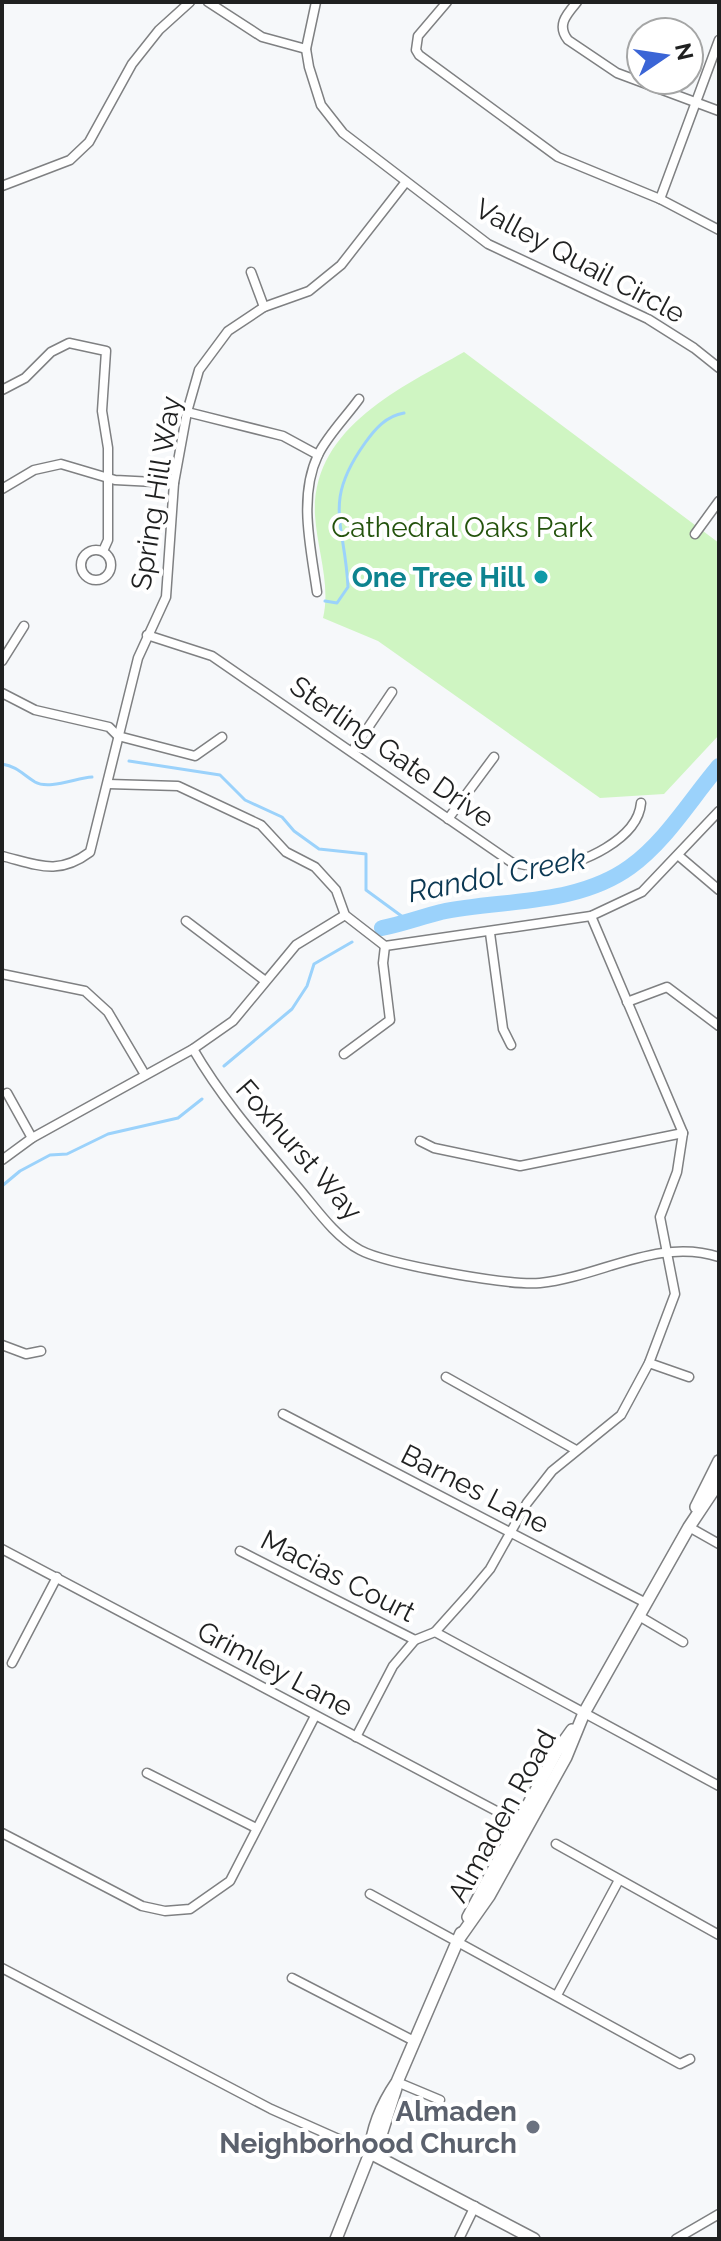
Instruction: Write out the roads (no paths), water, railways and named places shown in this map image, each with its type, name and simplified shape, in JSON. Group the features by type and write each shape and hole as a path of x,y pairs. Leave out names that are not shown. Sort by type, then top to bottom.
{"street":[{"path":"2,186 70,160 89,142 132,64 159,30 190,2"},
{"path":"208,2 262,37 306,49"},
{"name":"Valley Quail Circle","path":"316,2 306,49 321,105 343,133 488,244 648,319 719,368"},
{"path":"447,2 418,36 416,50 419,55 558,157 660,199 719,230"},
{"path":"577,2 561,28 568,40 617,73 719,111"},
{"path":"660,199 719,40"},
{"name":"Spring Hill Way","path":"2,856 52,868 74,864 90,852 147,635 166,597 174,483 187,412 199,370 228,331 264,307 309,291 341,265 405,183"},
{"path":"251,272 264,307"},
{"path":"2,390 25,378 51,352 69,343 106,351 102,411 108,478 108,540 103,551"},
{"path":"317,592 306,510 318,455 359,399"},
{"path":"187,412 283,436 318,455"},
{"path":"2,489 34,470 61,464 108,478 174,483"},
{"path":"695,534 719,501"},
{"path":"2,661 24,626"},
{"name":"Sterling Gate Drive","path":"147,635 212,656 353,750 511,862 547,868 586,859 624,833 640,814 641,803"},
{"path":"353,750 392,692"},
{"path":"2,693 35,710 109,727 118,736 195,756 222,737"},
{"path":"448,819 494,757"},
{"path":"108,784 178,786 261,825 286,852 322,874 336,890 345,915 385,946 591,916 642,892 719,811"},
{"path":"679,856 719,890"},
{"path":"2,1160 32,1138 144,1073 193,1049 233,1021 296,945 345,915"},
{"path":"356,1737 393,1666 415,1640 435,1632 490,1569 511,1531 552,1471 621,1415 649,1363 675,1294 660,1217 677,1172 683,1133 591,916"},
{"path":"186,921 264,980"},
{"path":"490,933 503,1029 511,1045"},
{"path":"344,1054 390,1020 383,963 385,946"},
{"path":"2,974 85,991 108,1012 144,1073"},
{"path":"627,1002 667,987 719,1026"},
{"name":"Foxhurst Way","path":"193,1049 218,1091 332,1228 360,1250 402,1264 539,1283 669,1253 706,1253 719,1257"},
{"path":"7,1093 32,1138"},
{"path":"420,1141 434,1148 520,1166 683,1133"},
{"path":"2,1345 26,1354 41,1351"},
{"path":"649,1363 689,1377"},
{"path":"446,1377 576,1450"},
{"name":"Barnes Lane","path":"283,1414 646,1603"},
{"name":"Almaden Road","path":"689,1527 719,1461"},
{"name":"Almaden Road","path":"336,2239 370,2153 371,2134 384,2101 397,2082 479,1891 522,1824 557,1751 584,1713 689,1527 719,1482"},
{"path":"689,1527 719,1544"},
{"name":"Grimley Lane","path":"2,1549 522,1824"},
{"name":"Macias Court","path":"240,1551 415,1640"},
{"path":"12,1663 57,1577"},
{"path":"639,1616 683,1642"},
{"path":"435,1632 719,1786"},
{"path":"2,1833 142,1906 165,1911 190,1909 230,1881 315,1716"},
{"path":"147,1773 256,1828"},
{"path":"556,1844 719,1935"},
{"path":"557,1995 619,1880"},
{"path":"370,1894 680,2064 690,2059"},
{"path":"2,1968 271,2109 370,2153 534,2239"},
{"path":"292,1978 414,2041"},
{"path":"397,2082 440,2100"},
{"path":"459,2239 475,2206"},
{"path":"676,2239 719,2214"}],"waterway":[{"path":"325,601 337,603 348,587 339,514 344,482 373,433 386,420 404,413"},
{"path":"129,761 220,775 245,800 282,817 294,831 319,849 366,854 366,890 411,923"},
{"path":"2,764 41,784 92,777"},
{"name":"Randol Creek","path":"382,928 441,912 563,895 609,880 655,845 719,766"},
{"name":"Randol Creek","path":"224,1066 292,1009 307,986 314,964 352,942"},
{"name":"Randol Creek","path":"2,1186 20,1171 50,1155 67,1154 108,1134 178,1118 202,1099"}],"place":[{"name":"One Tree Hill","path":"541,577"},
{"name":"Almaden Neighborhood Church","path":"533,2127"}],"park label":[{"name":"Cathedral Oaks Park","path":"462,527"}]}
